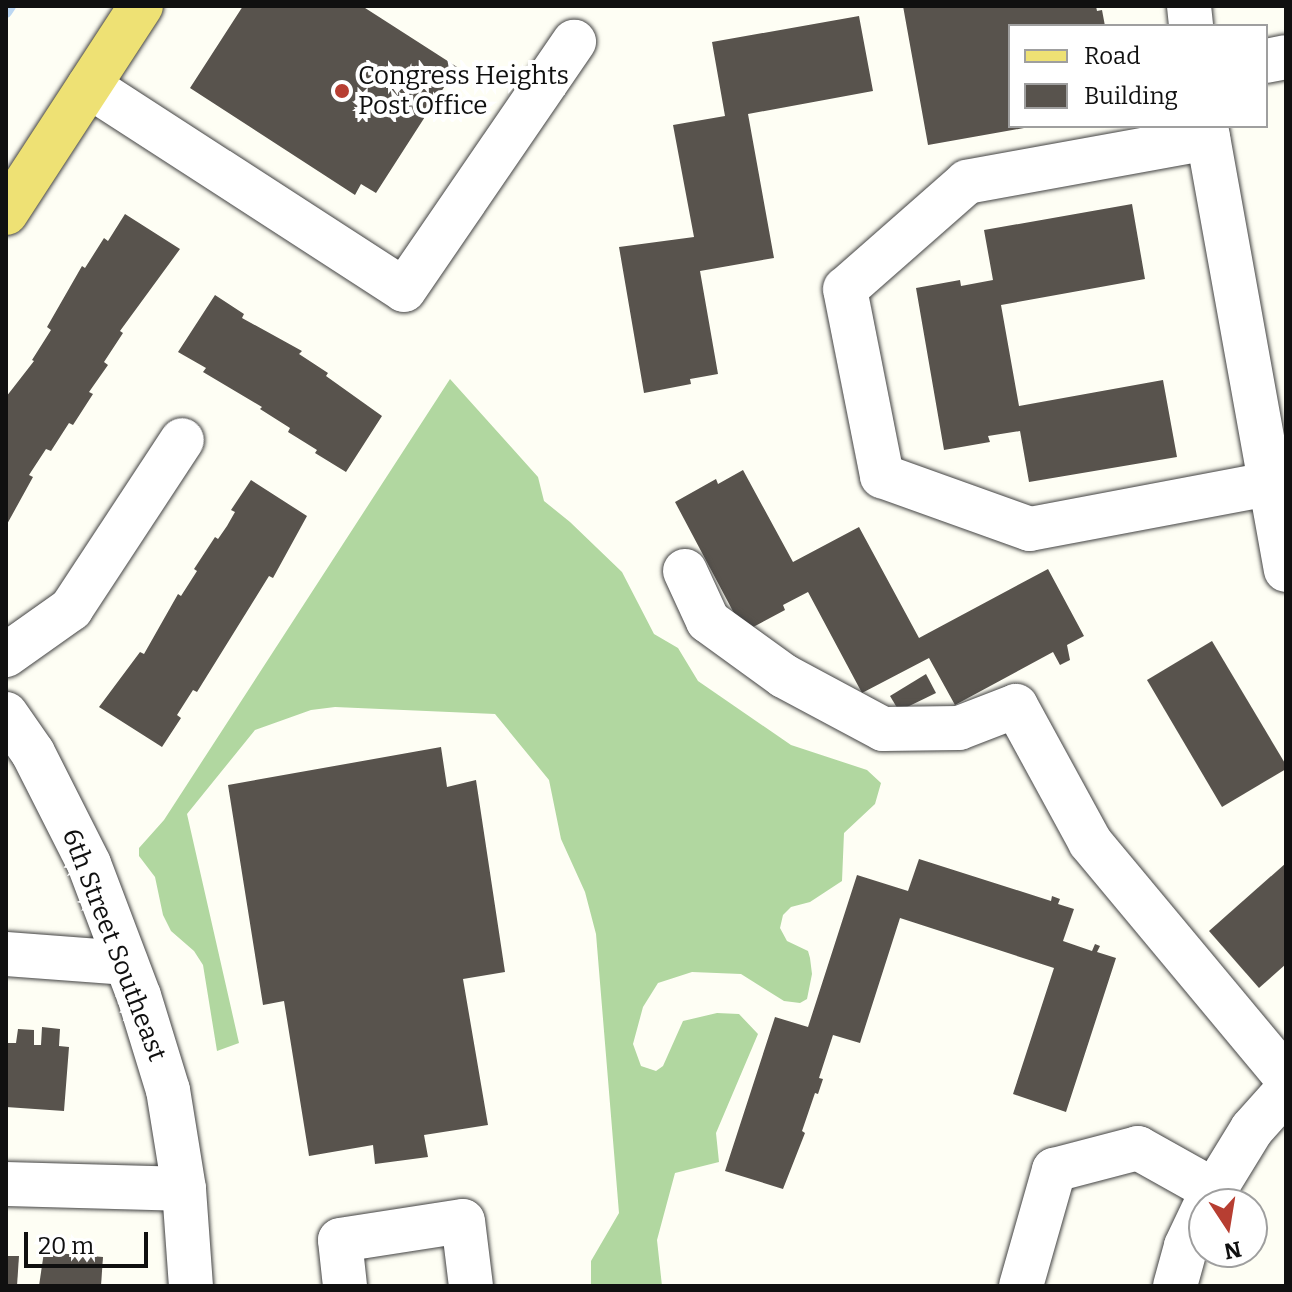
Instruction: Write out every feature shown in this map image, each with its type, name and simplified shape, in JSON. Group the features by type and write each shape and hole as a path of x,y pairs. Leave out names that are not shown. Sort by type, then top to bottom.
{"main road":[{"path":"6,213 141,6"}],"street":[{"path":"89,86 404,290 574,42"},
{"path":"1268,484 1030,529 882,476 845,289 967,182 1207,132 1268,484 1286,570"},
{"path":"6,655 71,609 182,440"},
{"path":"685,571 708,621 784,676 883,729 959,728 1016,706 1090,842 1286,1077"},
{"name":"6th Street Southeast","path":"6,714 33,753 89,864 168,1090 184,1189 191,1286"},
{"path":"6,954 126,963"},
{"path":"1216,1188 1252,1129 1286,1091"},
{"path":"1021,1286 1054,1170 1138,1148 1191,1188"},
{"path":"6,1184 184,1189"},
{"path":"345,1286 340,1240 463,1221 471,1286"},
{"path":"1175,1286 1188,1242"}],"green space":[{"path":"450,379 538,477 544,501 622,572 654,634 678,648 698,681 791,745 867,770 881,783 875,804 844,833 842,881 810,902 791,907 783,915 780,928 787,941 808,951 810,958 812,974 807,999 800,1003 784,1001 741,974 692,972 658,983 643,1007 633,1044 641,1066 656,1071 663,1066 683,1021 717,1013 739,1014 758,1034 716,1133 719,1162 675,1173 657,1240 662,1286 591,1286 591,1261 619,1213 596,934 585,892 561,839 549,780 495,714 335,707 311,710 255,730 187,814 239,1043 217,1051 203,965 194,951 171,931 163,915 155,877 139,856 139,848 164,820"}],"building":[{"path":"243,6 362,6 457,67 376,193 361,184 355,195 190,88"},
{"path":"903,6 1096,6 1097,11 1102,10 1105,24 1008,24 1008,128 1024,128 928,145"},
{"path":"859,16 873,91 748,114 774,258 700,271 718,374 690,379 691,384 644,393 619,247 694,237 673,125 725,116 712,42"},
{"path":"1132,204 1145,279 1001,305 1019,406 1163,380 1177,457 1029,482 1020,431 988,436 990,442 944,450 916,288 960,280 961,286 993,280 984,230"},
{"path":"125,214 180,249 120,331 123,333 104,362 108,365 89,392 93,394 73,425 69,423 51,451 46,449 29,475 33,477 6,526 6,397 34,361 51,330 47,327 82,266 85,268 104,238 108,241"},
{"path":"215,295 244,314 242,318 302,351 299,354 328,373 326,376 382,416 346,472 315,453 317,450 288,432 290,428 260,409 262,407 203,372 206,368 178,352"},
{"path":"743,470 793,562 859,527 919,638 1048,569 1084,636 1067,645 1070,660 1060,665 1053,652 955,705 929,658 862,693 808,592 783,605 785,610 744,632 675,502 716,479 718,484"},
{"path":"251,480 307,516 273,578 269,576 197,692 193,690 177,715 181,718 162,747 99,707 140,652 144,654 178,594 181,596 197,571 194,569 215,537 218,539 227,526 235,512 231,510"},
{"path":"1212,641 1286,765 1286,769 1222,807 1147,680"},
{"path":"926,674 936,693 899,711 890,696"},
{"path":"441,747 447,787 476,780 505,972 463,979 488,1125 424,1135 428,1157 375,1164 373,1145 309,1156 284,1001 263,1005 228,785"},
{"path":"919,859 1051,901 1052,896 1060,899 1058,904 1074,909 1063,941 1092,951 1095,944 1100,946 1097,952 1116,958 1066,1112 1013,1094 1054,968 900,918 860,1043 833,1035 819,1078 823,1079 818,1094 815,1093 802,1131 805,1133 783,1189 725,1171 775,1017 808,1027 857,875 908,891"},
{"path":"1286,863 1286,964 1259,988 1209,931"},
{"path":"42,1027 60,1029 59,1046 69,1047 64,1111 6,1107 7,1043 16,1043 18,1029 34,1030 34,1045 41,1045"},
{"path":"44,1252 103,1257 101,1286 39,1286"},
{"path":"6,1256 19,1256 17,1286 6,1286"}],"waterway":[{"path":"6,12 10,6"}],"place":[{"name":"Congress Heights Post Office","path":"342,91"}]}
